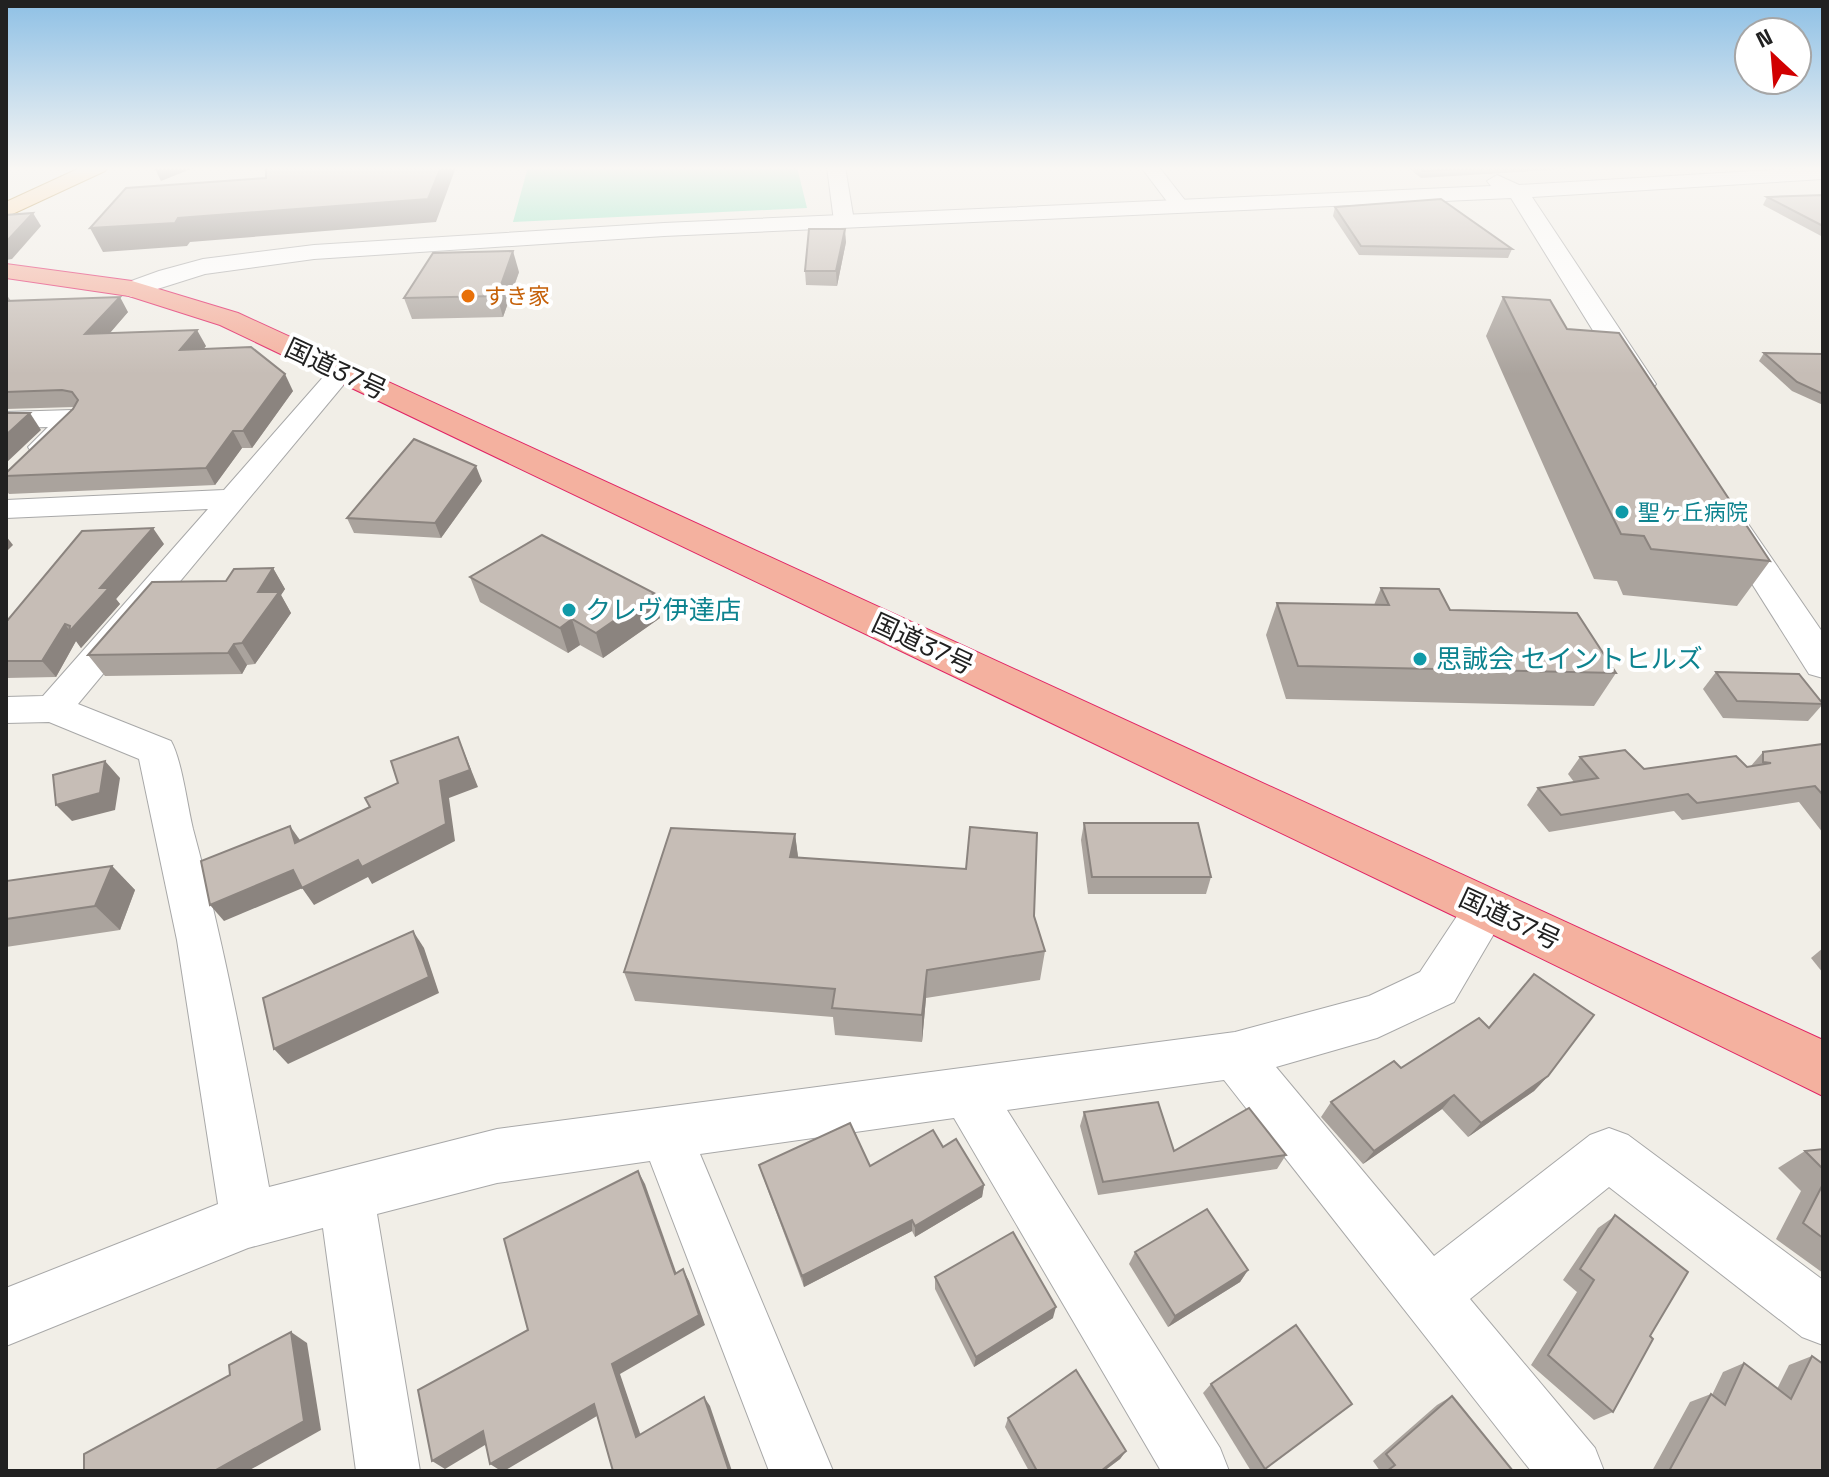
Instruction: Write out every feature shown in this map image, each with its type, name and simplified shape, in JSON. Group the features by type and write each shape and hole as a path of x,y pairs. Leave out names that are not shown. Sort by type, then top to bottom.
{"highway":[{"name":"国道37号","path":"6,271 132,289 229,319 1487,908 1823,1069"}],"street":[{"path":"132,289 162,277 205,266 293,253 557,236"},
{"path":"1546,236 1657,408"},
{"path":"53,709 229,499 341,372"},
{"path":"6,420 73,418 28,461"},
{"path":"1715,498 1823,664"},
{"path":"6,509 229,499"},
{"path":"6,710 53,709 157,751 162,785 200,940 248,1220"},
{"path":"6,1317 248,1220 497,1156 1235,1055 1377,1016 1437,987 1487,908"},
{"path":"1235,1055 1572,1471"},
{"path":"967,1092 1197,1471"},
{"path":"666,1135 801,1471"},
{"path":"1431,1294 1609,1154 1823,1316"},
{"path":"346,1193 388,1471"}],"building":[{"path":"808,236 844,236 836,271 805,271"},
{"path":"1354,236 1493,236 1512,249 1361,246"},
{"path":"513,251 497,296 404,298 433,253"},
{"path":"120,297 85,334 197,330 180,350 251,347 285,374 243,431 233,431 206,468 6,476 73,409 78,400 72,392 62,390 6,392 6,301"},
{"path":"1503,297 1550,300 1567,329 1619,333 1770,561 1651,549 1644,536 1621,534"},
{"path":"1764,353 1823,354 1823,394 1797,382"},
{"path":"6,413 30,413 6,435"},
{"path":"414,439 476,466 435,523 347,518"},
{"path":"153,528 100,588 109,588 69,632 70,626 65,624 42,661 6,661 6,622 82,531"},
{"path":"542,535 654,593 596,633 572,619 560,628 470,577"},
{"path":"273,568 258,592 279,592 242,643 234,644 228,653 88,655 152,582 226,581 234,569"},
{"path":"1381,588 1439,589 1450,610 1577,613 1616,673 1298,666 1277,603 1389,605"},
{"path":"1716,672 1799,674 1823,704 1737,701"},
{"path":"458,737 470,770 440,781 446,824 362,867 358,860 302,888 293,870 210,905 201,861 290,826 295,843 370,807 365,798 398,783 391,761"},
{"path":"1823,744 1823,795 1815,786 1697,803 1688,794 1561,815 1538,788 1598,778 1580,757 1625,750 1644,769 1736,756 1747,767 1771,763 1763,762 1763,752"},
{"path":"105,761 100,793 56,805 53,775"},
{"path":"1084,823 1198,823 1211,877 1092,877"},
{"path":"970,827 1037,833 1034,916 1045,951 927,970 922,1015 832,1008 835,989 624,972 671,828 795,834 790,857 966,869"},
{"path":"112,866 95,906 6,919 6,881"},
{"path":"413,931 429,977 274,1049 263,998"},
{"path":"1534,974 1594,1015 1548,1076 1481,1123 1454,1095 1374,1151 1331,1102 1394,1061 1401,1068 1479,1018 1489,1028"},
{"path":"1158,1102 1174,1151 1249,1108 1286,1155 1103,1182 1084,1112"},
{"path":"850,1123 870,1166 933,1130 943,1147 956,1139 984,1185 915,1226 912,1220 802,1276 759,1165"},
{"path":"1823,1149 1823,1169 1805,1151"},
{"path":"638,1171 675,1274 683,1269 699,1315 612,1364 636,1437 704,1397 729,1471 613,1471 594,1404 490,1464 483,1431 432,1461 418,1390 528,1330 504,1239"},
{"path":"1823,1184 1823,1238 1803,1223"},
{"path":"1207,1209 1248,1270 1175,1316 1135,1252"},
{"path":"1615,1215 1688,1272 1650,1336 1653,1339 1613,1412 1548,1355 1594,1280 1580,1269"},
{"path":"1013,1232 1056,1307 976,1357 935,1277"},
{"path":"1296,1325 1352,1404 1265,1469 1211,1384"},
{"path":"291,1332 304,1421 214,1471 84,1471 84,1454 230,1375 229,1365"},
{"path":"1812,1356 1823,1364 1823,1471 1669,1471 1711,1394 1725,1405 1744,1363 1791,1399"},
{"path":"1076,1370 1126,1451 1101,1471 1037,1471 1008,1418"},
{"path":"1452,1396 1513,1471 1387,1471 1395,1465 1386,1454"}],"place":[{"name":"すき家","path":"468,296"},
{"name":"聖ヶ丘病院","path":"1622,512"},
{"name":"クレヴ伊達店","path":"569,610"},
{"name":"思誠会 セイントヒルズ","path":"1420,659"}]}
